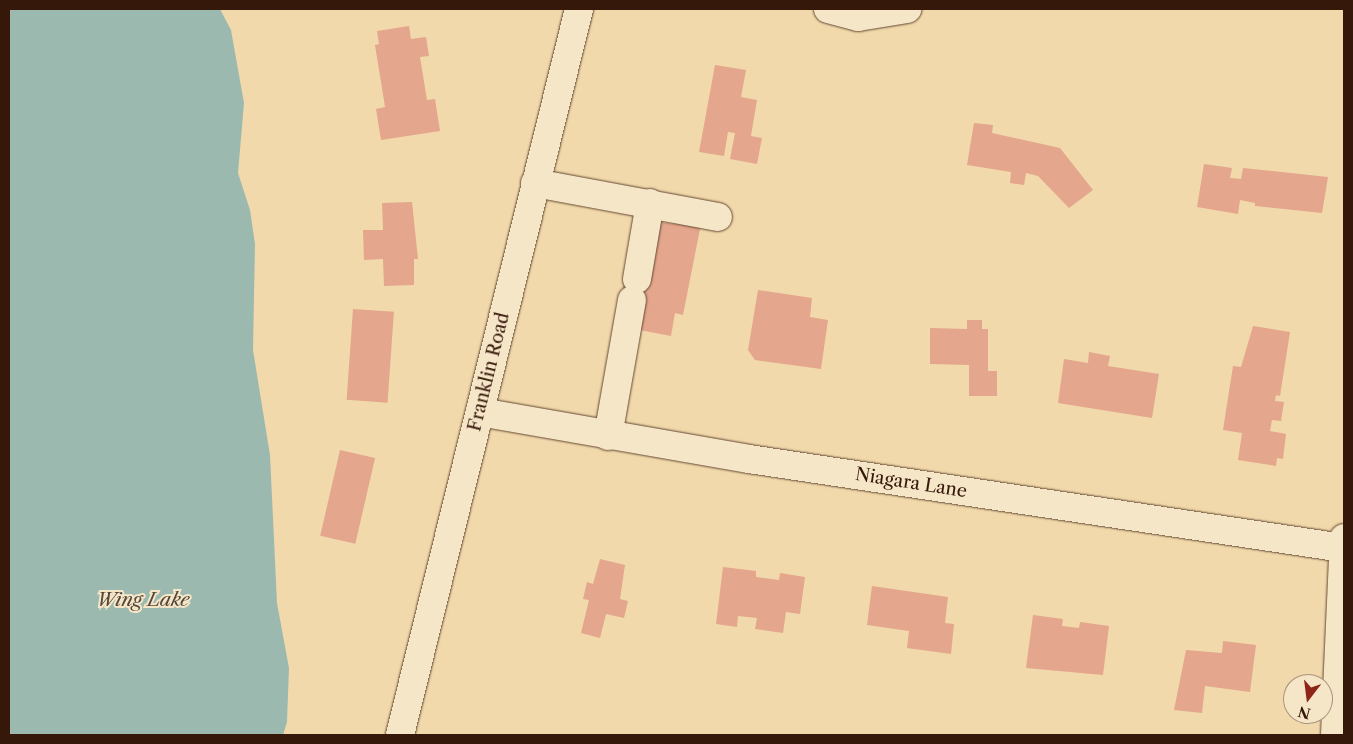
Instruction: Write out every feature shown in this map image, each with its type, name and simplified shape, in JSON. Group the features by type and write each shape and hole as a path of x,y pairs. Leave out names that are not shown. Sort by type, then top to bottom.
{"street":[{"name":"Franklin Road","path":"400,735 579,9"},
{"path":"828,9 858,17 907,9"},
{"path":"535,183 718,217"},
{"path":"608,436 650,203"},
{"name":"Niagara Lane","path":"480,412 608,436 1344,543"},
{"path":"1335,735 1344,543"}],"water":[{"name":"Wing Lake","path":"9,9 220,9 231,30 244,103 238,173 250,210 255,244 253,350 270,455 277,603 289,668 287,722 283,735 9,735"}],"building":[{"path":"409,26 411,39 426,37 429,56 420,57 427,100 435,99 440,131 381,140 376,109 385,107 375,45 379,44 377,31"},
{"path":"715,65 746,70 741,97 757,100 751,136 762,138 757,164 730,159 735,133 728,132 724,156 699,152"},
{"path":"974,123 993,125 992,133 1060,148 1093,190 1069,208 1038,176 1026,173 1024,185 1010,183 1011,172 967,165"},
{"path":"1204,164 1232,168 1230,178 1241,179 1243,168 1328,177 1322,213 1255,206 1255,203 1240,200 1238,214 1197,207"},
{"path":"412,202 418,259 414,259 414,285 384,286 383,259 364,260 363,230 383,230 382,203"},
{"path":"674,219 701,224 683,315 675,313 671,336 629,328 621,297 625,277 661,222 673,224"},
{"path":"758,290 812,298 810,317 828,320 821,369 755,360 748,350"},
{"path":"353,309 394,312 388,403 347,400"},
{"path":"967,320 982,320 982,329 988,329 988,371 997,371 997,396 969,396 969,365 930,364 930,328 967,329"},
{"path":"1253,326 1290,332 1280,396 1276,395 1275,401 1284,402 1281,421 1272,420 1270,431 1286,434 1283,459 1277,458 1276,466 1238,460 1242,433 1223,430 1233,366 1241,367"},
{"path":"1089,352 1110,356 1108,366 1159,374 1152,418 1058,403 1064,359 1088,363"},
{"path":"340,450 375,458 355,544 320,536"},
{"path":"600,559 625,565 620,599 628,601 624,618 606,614 600,638 581,633 589,600 583,599 587,582 593,584"},
{"path":"723,567 756,571 756,577 779,580 780,573 805,577 800,614 786,612 783,633 755,629 757,618 738,616 737,627 716,624"},
{"path":"872,586 948,597 945,623 954,624 951,654 907,648 909,631 867,625"},
{"path":"1033,615 1063,619 1062,626 1079,628 1080,622 1109,626 1103,675 1026,668"},
{"path":"1223,641 1256,645 1250,692 1205,686 1202,713 1174,710 1186,650 1222,653"}]}
